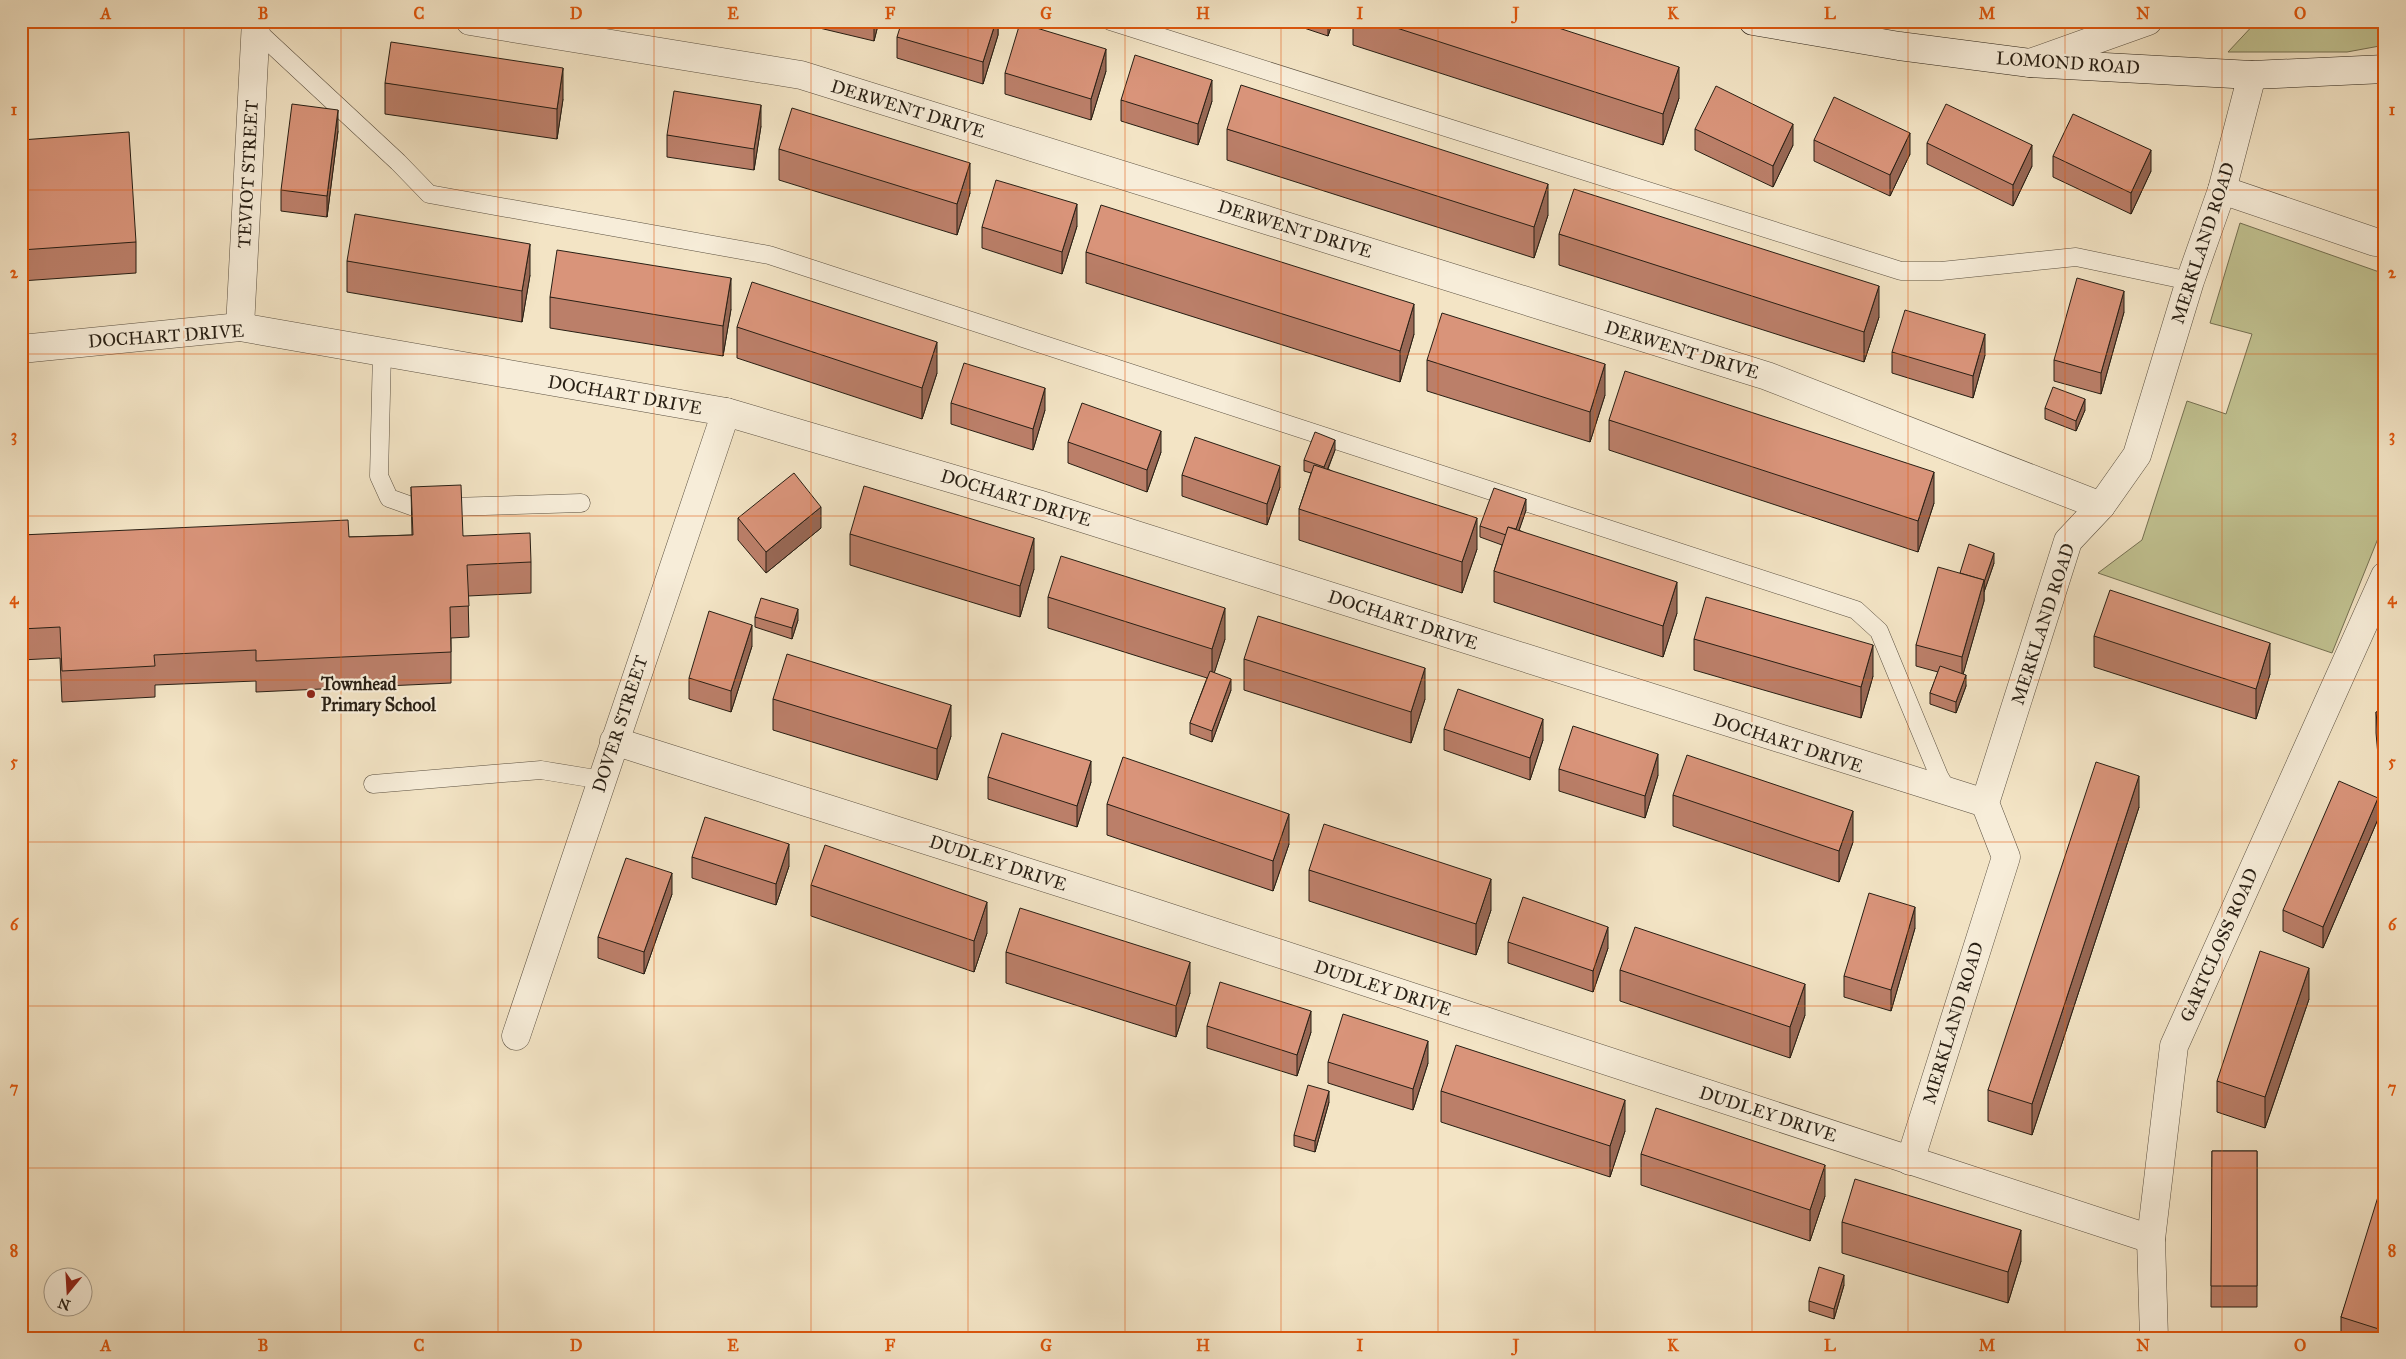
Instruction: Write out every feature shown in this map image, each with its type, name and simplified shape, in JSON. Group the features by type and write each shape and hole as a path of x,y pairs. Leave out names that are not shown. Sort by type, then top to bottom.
{"street":[{"name":"DERWENT DRIVE","path":"470,21 801,75 1767,376 2101,506"},
{"name":"LOMOND ROAD","path":"1753,21 1899,46 2030,63 2252,75 2385,69"},
{"path":"2030,63 2148,21"},
{"name":"TEVIOT STREET","path":"240,327 256,25"},
{"name":"MERKLAND ROAD","path":"1910,1160 2006,857 1985,803 2068,541 2101,506 2137,455 2190,281 2222,190 2252,75"},
{"path":"2222,190 2374,242 2385,242"},
{"name":"DOCHART DRIVE","path":"21,349 240,327 726,412 1041,505 1949,794 1985,803"},
{"name":"DOVER STREET","path":"516,1036 726,412"},
{"name":"GARTCLOSS ROAD","path":"2154,1338 2151,1239 2174,1046 2385,576"},
{"name":"DUDLEY DRIVE","path":"614,741 1146,910 2151,1239"}],"lane":[{"path":"1110,21 1901,271 1941,271 2076,257 2190,281"},
{"path":"256,25 429,194 769,255 1856,610 1879,631 1939,776 1949,794"},
{"path":"382,352 379,476 389,498 417,508 581,503"},
{"path":"373,784 541,770 602,780"}],"green space":[{"path":"2257,21 2385,21 2385,45 2347,52 2228,52"},
{"path":"2240,223 2385,274 2385,521 2332,653 2098,573 2142,540 2187,401 2226,414 2252,334 2210,323"}],"building":[{"path":"902,21 996,21 983,62 897,37"},
{"path":"1375,21 1537,21 1679,67 1663,114"},
{"path":"1020,23 1106,49 1091,99 1005,73"},
{"path":"391,42 563,68 557,109 385,83"},
{"path":"1135,55 1212,80 1198,124 1121,100"},
{"path":"1241,85 1548,184 1534,227 1227,129"},
{"path":"1716,86 1793,124 1773,166 1695,129"},
{"path":"674,91 761,105 754,149 667,135"},
{"path":"1834,97 1910,133 1890,175 1814,140"},
{"path":"292,104 338,110 327,196 281,190"},
{"path":"1946,104 2032,145 2013,185 1927,143"},
{"path":"792,108 970,163 957,204 779,149"},
{"path":"2073,114 2151,150 2131,193 2053,156"},
{"path":"129,132 136,242 21,250 21,140"},
{"path":"996,180 1077,204 1062,252 982,227"},
{"path":"1574,189 1879,286 1864,332 1559,234"},
{"path":"1101,205 1414,304 1400,351 1086,252"},
{"path":"355,214 530,244 522,291 347,261"},
{"path":"557,250 731,278 723,326 550,297"},
{"path":"2077,278 2124,291 2101,373 2054,360"},
{"path":"752,282 937,342 922,388 737,327"},
{"path":"1905,310 1985,334 1973,376 1892,352"},
{"path":"1442,313 1605,364 1590,412 1427,360"},
{"path":"964,363 1045,388 1033,429 951,403"},
{"path":"1625,371 1934,472 1918,521 1609,420"},
{"path":"2053,387 2085,399 2076,421 2045,408"},
{"path":"1082,403 1161,431 1147,470 1068,442"},
{"path":"1315,432 1335,440 1324,467 1304,460"},
{"path":"1195,437 1280,466 1267,504 1182,475"},
{"path":"1314,465 1477,518 1462,562 1299,509"},
{"path":"794,473 821,507 766,552 738,518"},
{"path":"461,485 463,536 530,533 531,562 467,565 469,606 450,607 451,652 256,661 256,650 154,655 155,666 62,671 60,627 21,629 21,535 348,520 349,537 413,535 411,487"},
{"path":"864,486 1034,538 1020,586 850,534"},
{"path":"1494,488 1526,499 1516,529 1508,527 1506,535 1480,526"},
{"path":"1508,527 1677,582 1663,626 1494,571"},
{"path":"1969,544 1994,553 1984,582 1984,580 1960,573"},
{"path":"1061,556 1225,608 1212,649 1048,597"},
{"path":"1938,567 1984,580 1962,657 1916,645"},
{"path":"2110,590 2270,643 2256,689 2094,636"},
{"path":"1706,597 1873,645 1861,687 1694,639"},
{"path":"761,598 798,609 792,628 755,617"},
{"path":"709,611 752,625 731,691 689,678"},
{"path":"1258,616 1425,668 1411,712 1244,659"},
{"path":"787,654 951,705 937,749 773,699"},
{"path":"1940,666 1966,675 1956,702 1930,693"},
{"path":"1210,671 1231,679 1212,731 1190,723"},
{"path":"1458,689 1543,719 1530,758 1444,729"},
{"path":"2385,711 2385,756 2380,757 2376,712"},
{"path":"1573,726 1658,754 1645,796 1559,769"},
{"path":"1002,733 1091,761 1077,806 988,777"},
{"path":"1687,755 1853,811 1839,851 1673,795"},
{"path":"1123,757 1289,814 1273,861 1107,804"},
{"path":"2096,762 2139,776 2032,1104 1988,1090"},
{"path":"2339,781 2378,798 2323,927 2283,910"},
{"path":"705,817 789,844 776,884 692,857"},
{"path":"1324,824 1491,879 1476,924 1309,870"},
{"path":"825,845 987,902 974,941 811,885"},
{"path":"626,858 672,873 644,952 598,937"},
{"path":"1869,893 1915,907 1891,990 1844,976"},
{"path":"1523,897 1608,927 1593,971 1508,942"},
{"path":"1020,908 1190,962 1176,1006 1006,952"},
{"path":"1635,927 1805,984 1790,1027 1620,970"},
{"path":"2260,951 2309,968 2265,1097 2217,1081"},
{"path":"1220,982 1311,1011 1297,1055 1207,1026"},
{"path":"1343,1014 1428,1041 1413,1089 1328,1062"},
{"path":"1456,1045 1625,1100 1610,1146 1441,1091"},
{"path":"1308,1085 1329,1091 1315,1141 1294,1135"},
{"path":"1656,1108 1825,1165 1810,1210 1641,1154"},
{"path":"2212,1151 2257,1151 2257,1286 2211,1286"},
{"path":"1855,1179 2021,1230 2008,1272 1842,1222"},
{"path":"2381,1187 2385,1188 2385,1331 2341,1317"},
{"path":"1819,1267 1844,1275 1834,1309 1809,1301"}],"place":[{"name":"Townhead Primary School","path":"311,694"}]}
